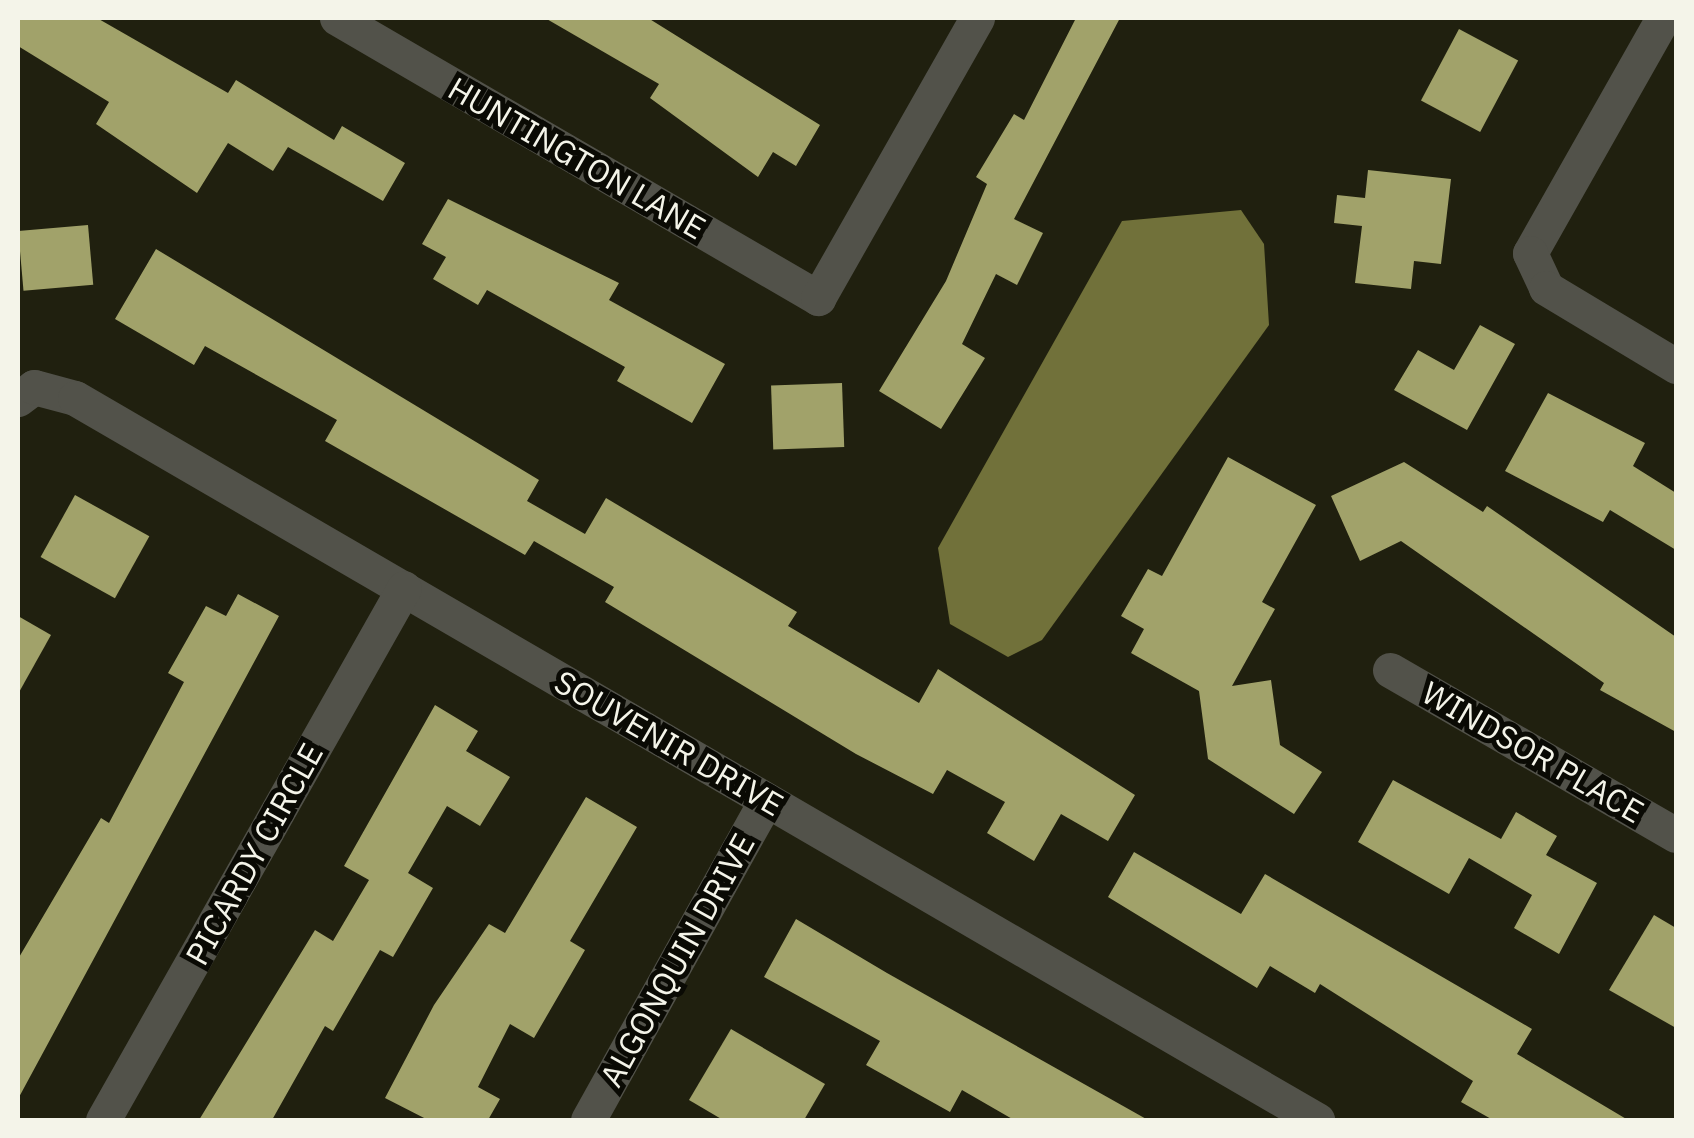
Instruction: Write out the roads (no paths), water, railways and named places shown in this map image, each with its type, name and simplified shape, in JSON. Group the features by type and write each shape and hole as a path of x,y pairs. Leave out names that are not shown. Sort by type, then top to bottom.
{"street":[{"name":"HUNTINGTON LANE","path":"337,18 818,298 977,18"},
{"path":"1663,18 1530,253 1546,288 1676,366"},
{"name":"SOUVENIR DRIVE","path":"18,399 34,387 75,398 1317,1120"},
{"name":"PICARDY CIRCLE","path":"103,1120 404,588"},
{"name":"WINDSOR PLACE","path":"1390,670 1676,835"},
{"name":"ALGONQUIN DRIVE","path":"588,1120 766,800"}]}
